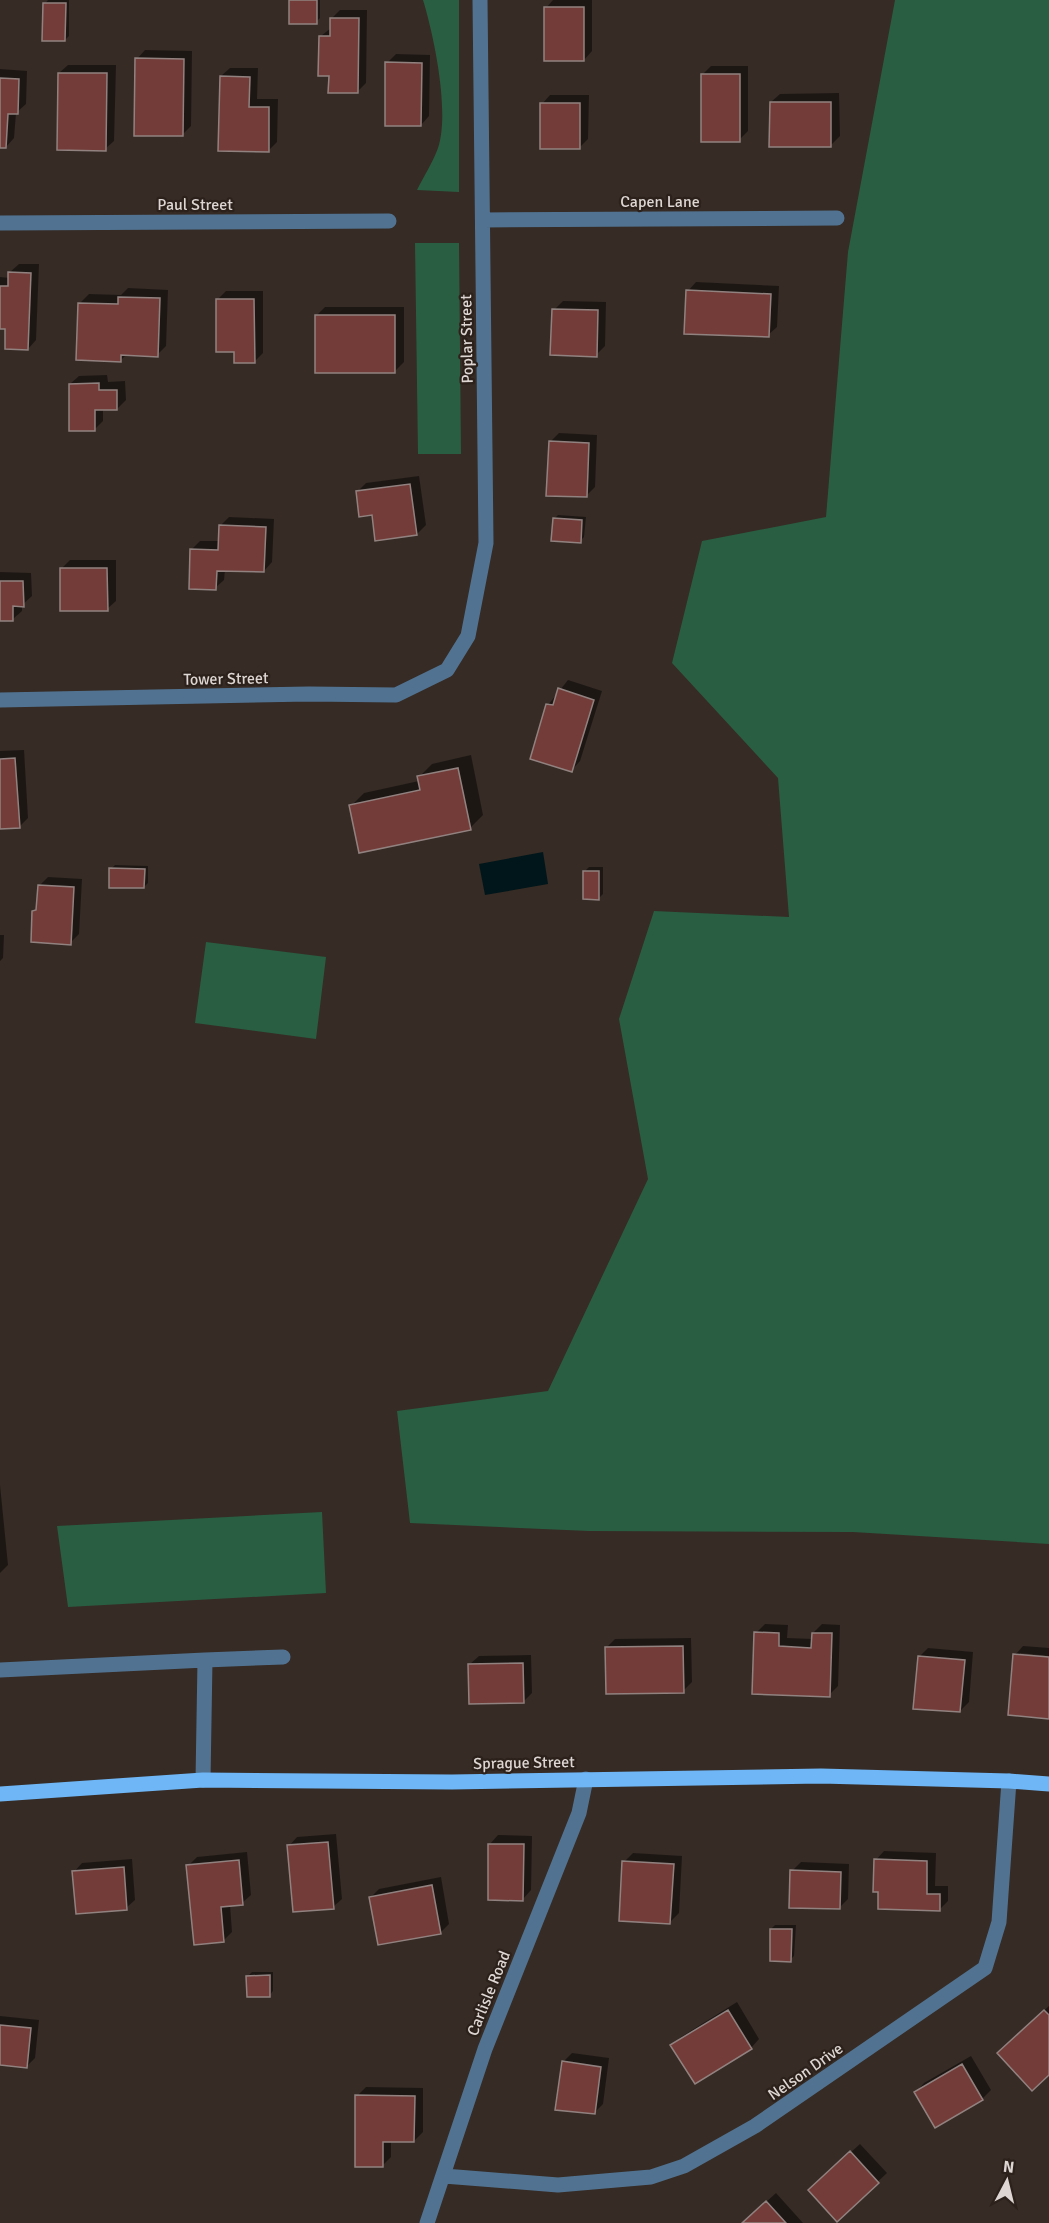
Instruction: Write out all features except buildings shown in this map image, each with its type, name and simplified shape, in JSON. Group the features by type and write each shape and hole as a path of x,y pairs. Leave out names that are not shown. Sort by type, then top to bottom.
{"main road":[{"name":"Sprague Street","path":"0,1794 203,1780 452,1782 821,1776 1049,1784"}],"street":[{"name":"Poplar Street","path":"447,670 468,636 486,543 480,0"},
{"name":"Capen Lane","path":"483,220 837,218"},
{"name":"Paul Street","path":"0,223 389,221"},
{"name":"Tower Street","path":"0,700 309,694 396,696 447,670"},
{"path":"0,1670 283,1657"},
{"path":"203,1780 205,1660"},
{"name":"Carlisle Road","path":"427,2223 485,2049 579,1813 586,1779"},
{"name":"Nelson Drive","path":"444,2176 558,2185 651,2177 684,2166 755,2126 985,1968 999,1922 1009,1781"}],"green space":[{"path":"423,0 459,0 459,192 417,190 438,148 442,115 436,53"},
{"path":"895,0 1049,0 1049,1544 853,1532 589,1531 410,1523 397,1411 548,1391 648,1179 619,1019 654,911 789,917 778,778 672,663 702,541 826,517 848,252"},
{"path":"415,243 459,243 461,454 418,454"},
{"path":"206,942 326,957 316,1039 195,1023"},
{"path":"322,1512 326,1593 68,1607 57,1526"}],"shaded area":[{"path":"543,852 548,884 485,895 479,864"}]}
